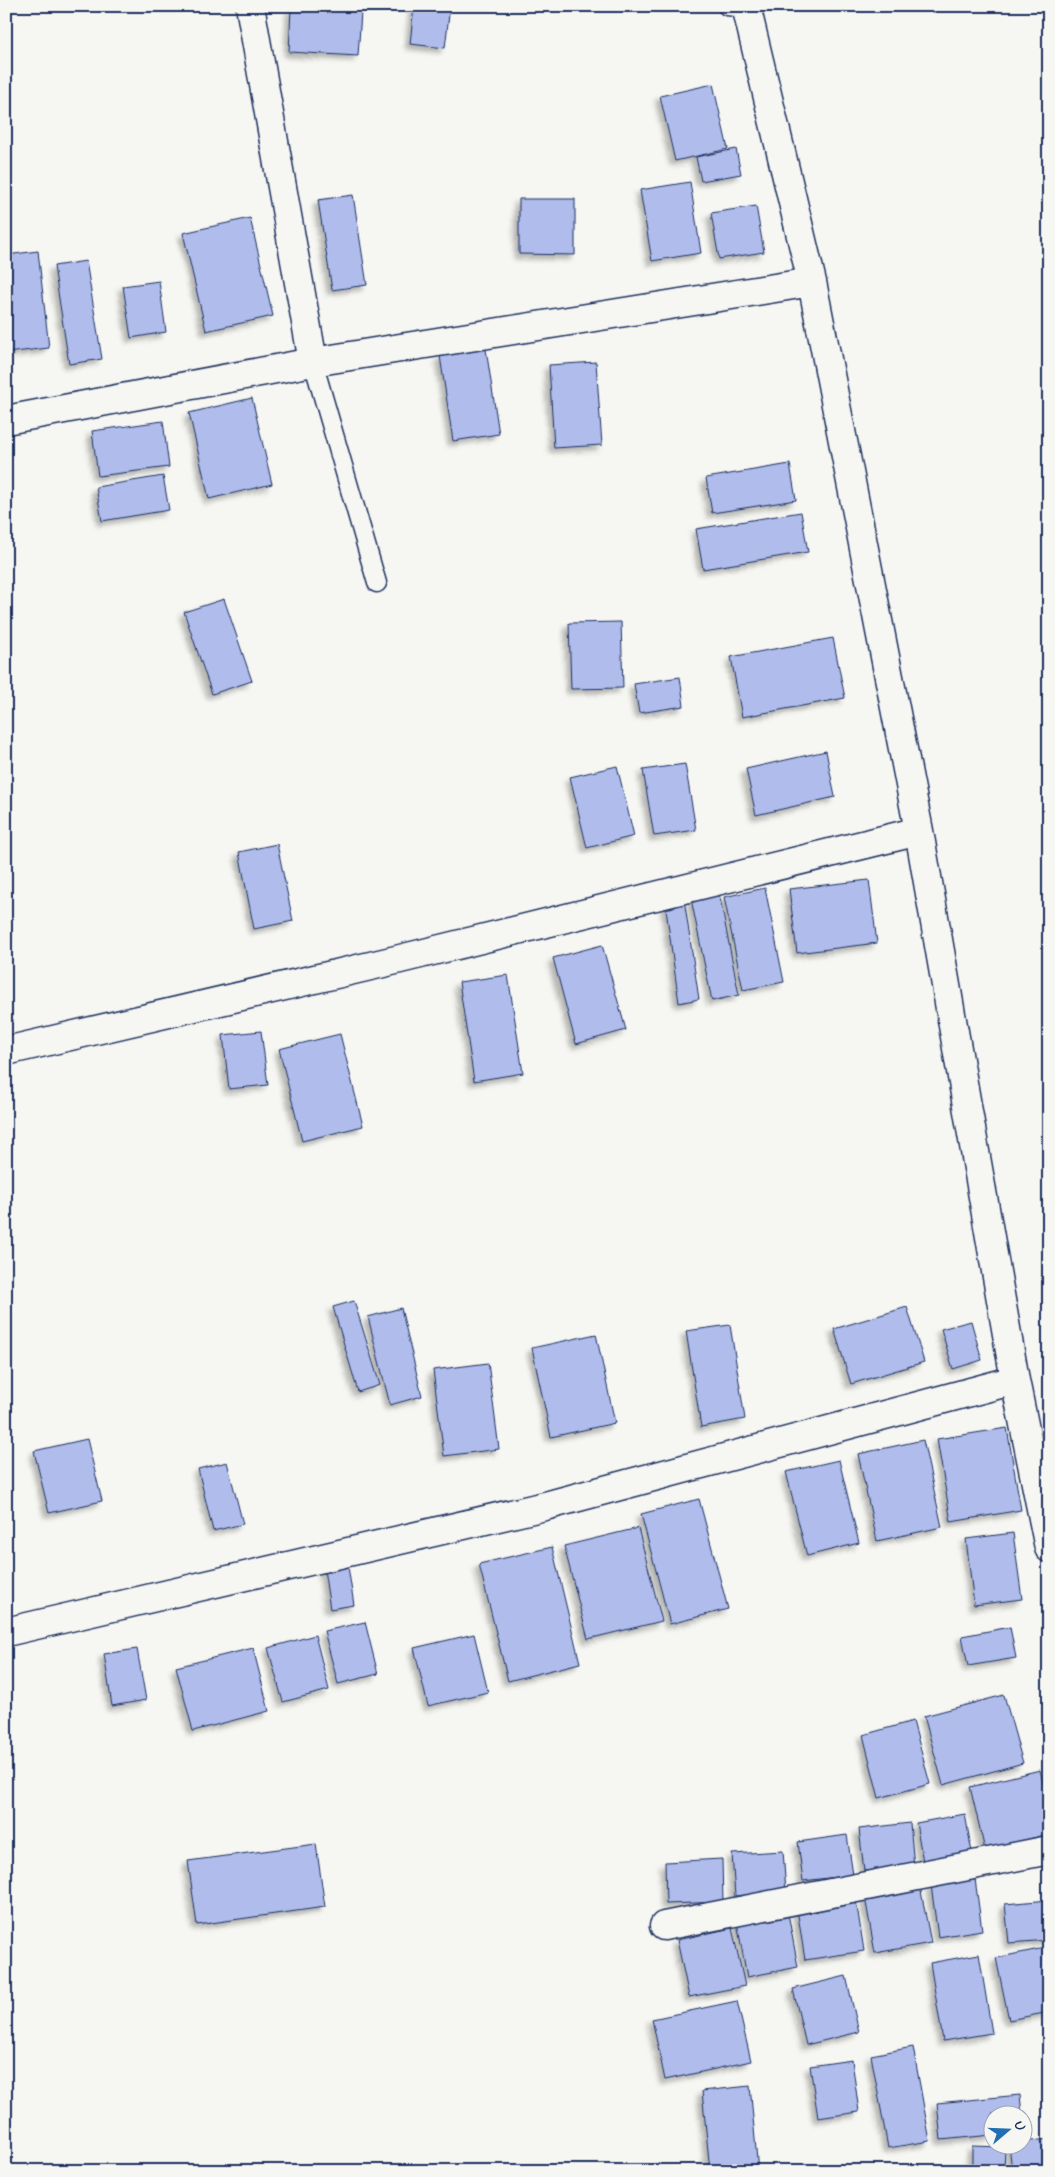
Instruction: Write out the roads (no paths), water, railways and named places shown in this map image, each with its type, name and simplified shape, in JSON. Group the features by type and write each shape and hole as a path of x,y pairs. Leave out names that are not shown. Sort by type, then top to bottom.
{"street":[{"path":"250,6 313,362"},
{"path":"740,7 812,282 919,831 1015,1380 1049,1548"},
{"path":"6,420 313,362 812,282"},
{"path":"6,1051 396,960 919,831"},
{"path":"6,1632 544,1506 1015,1380"},
{"path":"664,1926 1049,1850"}],"lane":[{"path":"313,362 377,584"}]}
